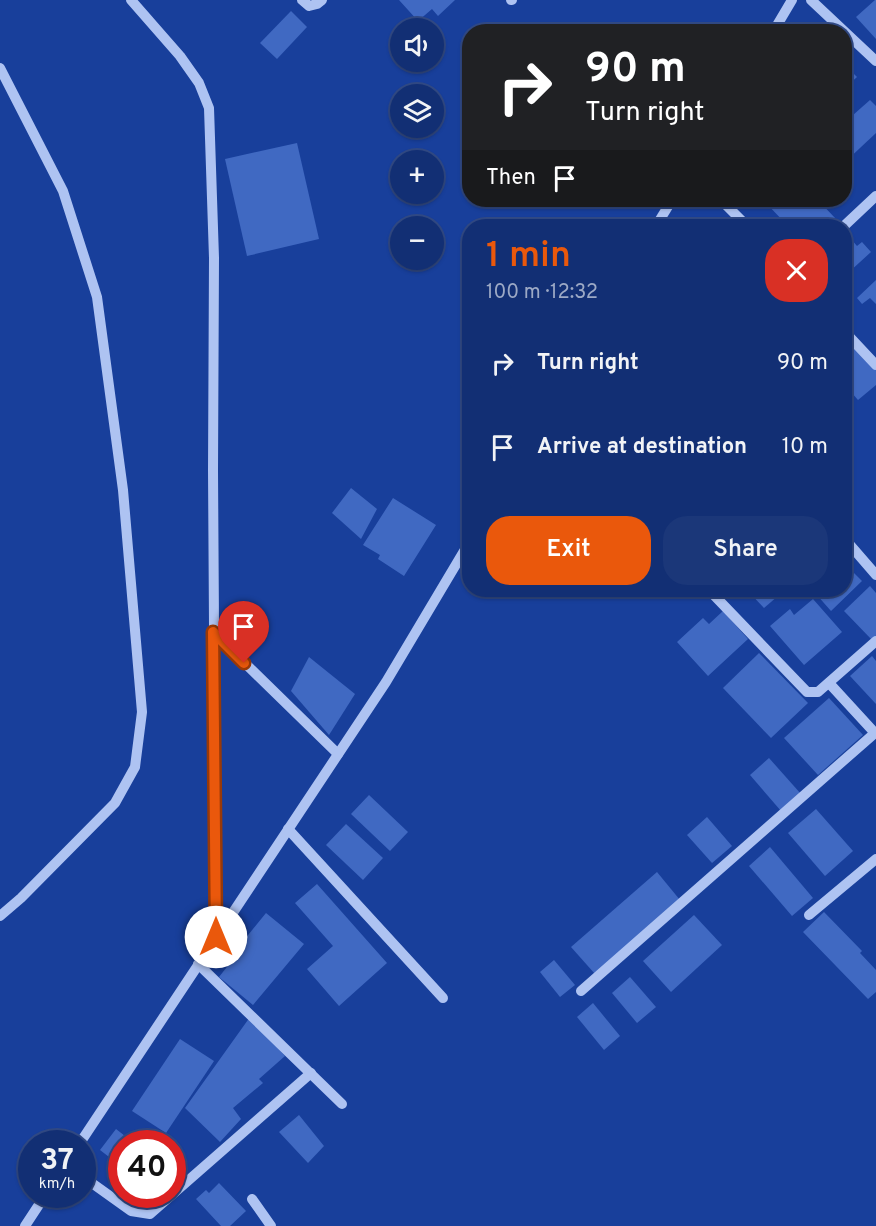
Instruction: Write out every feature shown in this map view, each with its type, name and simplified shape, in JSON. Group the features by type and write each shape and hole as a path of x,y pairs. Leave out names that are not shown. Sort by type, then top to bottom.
{"street":[{"path":"302,0 309,6 322,0"},
{"path":"778,24 792,0"},
{"path":"811,0 837,24"},
{"path":"134,1 180,56 199,83 209,108 214,258 213,632 216,937"},
{"path":"852,38 876,61"},
{"path":"0,68 63,191 97,297 123,490 142,712 135,767 115,803 21,898 0,916"},
{"path":"851,219 876,196"},
{"path":"728,207 740,219"},
{"path":"852,340 876,365"},
{"path":"852,547 876,575"},
{"path":"89,1130 386,682 462,554"},
{"path":"716,597 807,692 818,692 876,641"},
{"path":"213,632 338,754"},
{"path":"581,991 876,733 829,683"},
{"path":"288,829 443,998"},
{"path":"809,915 876,859"},
{"path":"198,964 342,1104"},
{"path":"96,1186 131,1211 150,1214 310,1073"},
{"path":"252,1199 271,1226"},
{"path":"25,1226 37,1208"}],"building":[{"path":"399,0 455,0 438,16 432,9 422,18 415,18"},
{"path":"876,0 876,39 856,17"},
{"path":"291,11 307,27 277,59 260,43"},
{"path":"852,72 857,77 852,82"},
{"path":"870,100 876,106 876,133 852,156 852,116"},
{"path":"297,143 319,239 247,256 225,159"},
{"path":"770,207 825,207 835,218 834,219 781,219"},
{"path":"852,240 857,246 862,242 871,252 852,269"},
{"path":"876,280 876,304 870,298 862,304 857,298"},
{"path":"852,342 876,370 876,385 858,400 852,393"},
{"path":"351,488 377,509 361,539 332,513"},
{"path":"393,498 436,525 404,576 378,559 380,555 363,545"},
{"path":"852,571 862,581 852,591"},
{"path":"870,586 876,593 876,639 873,641 844,611"},
{"path":"754,597 777,597 764,608"},
{"path":"819,597 845,597 831,611"},
{"path":"813,599 842,632 804,665 770,626 790,609 794,615"},
{"path":"723,611 748,639 708,676 677,642 703,618 709,624"},
{"path":"759,653 808,703 771,738 723,688"},
{"path":"872,656 876,661 876,704 850,676"},
{"path":"309,657 355,694 329,735 291,691"},
{"path":"829,698 863,735 818,775 784,738"},
{"path":"769,758 801,794 781,811 750,775"},
{"path":"369,795 408,832 390,851 351,814"},
{"path":"816,809 853,851 825,876 788,833"},
{"path":"707,817 732,846 712,863 687,835"},
{"path":"346,824 383,858 363,880 326,845"},
{"path":"770,847 813,898 792,916 749,866"},
{"path":"657,872 680,900 595,974 571,947"},
{"path":"317,884 387,963 339,1006 307,969 333,946 295,903"},
{"path":"824,912 862,951 860,953 876,970 876,992 868,999 803,932"},
{"path":"266,913 304,944 253,1005 219,977 230,963 227,961"},
{"path":"694,915 722,945 671,992 643,961"},
{"path":"554,960 575,985 560,997 540,972"},
{"path":"630,977 656,1007 637,1023 612,993"},
{"path":"593,1003 620,1036 604,1050 577,1017"},
{"path":"250,1017 285,1056 259,1079 263,1083 233,1108 241,1119 220,1142 185,1108"},
{"path":"180,1039 214,1061 168,1130 161,1130 132,1111"},
{"path":"299,1115 324,1146 308,1163 279,1132"},
{"path":"108,1140 108,1156 100,1150"},
{"path":"219,1183 246,1211 230,1226 221,1226 196,1199 206,1190 209,1193"}],"route":[{"path":"216,937 213,632 244,663"}]}
